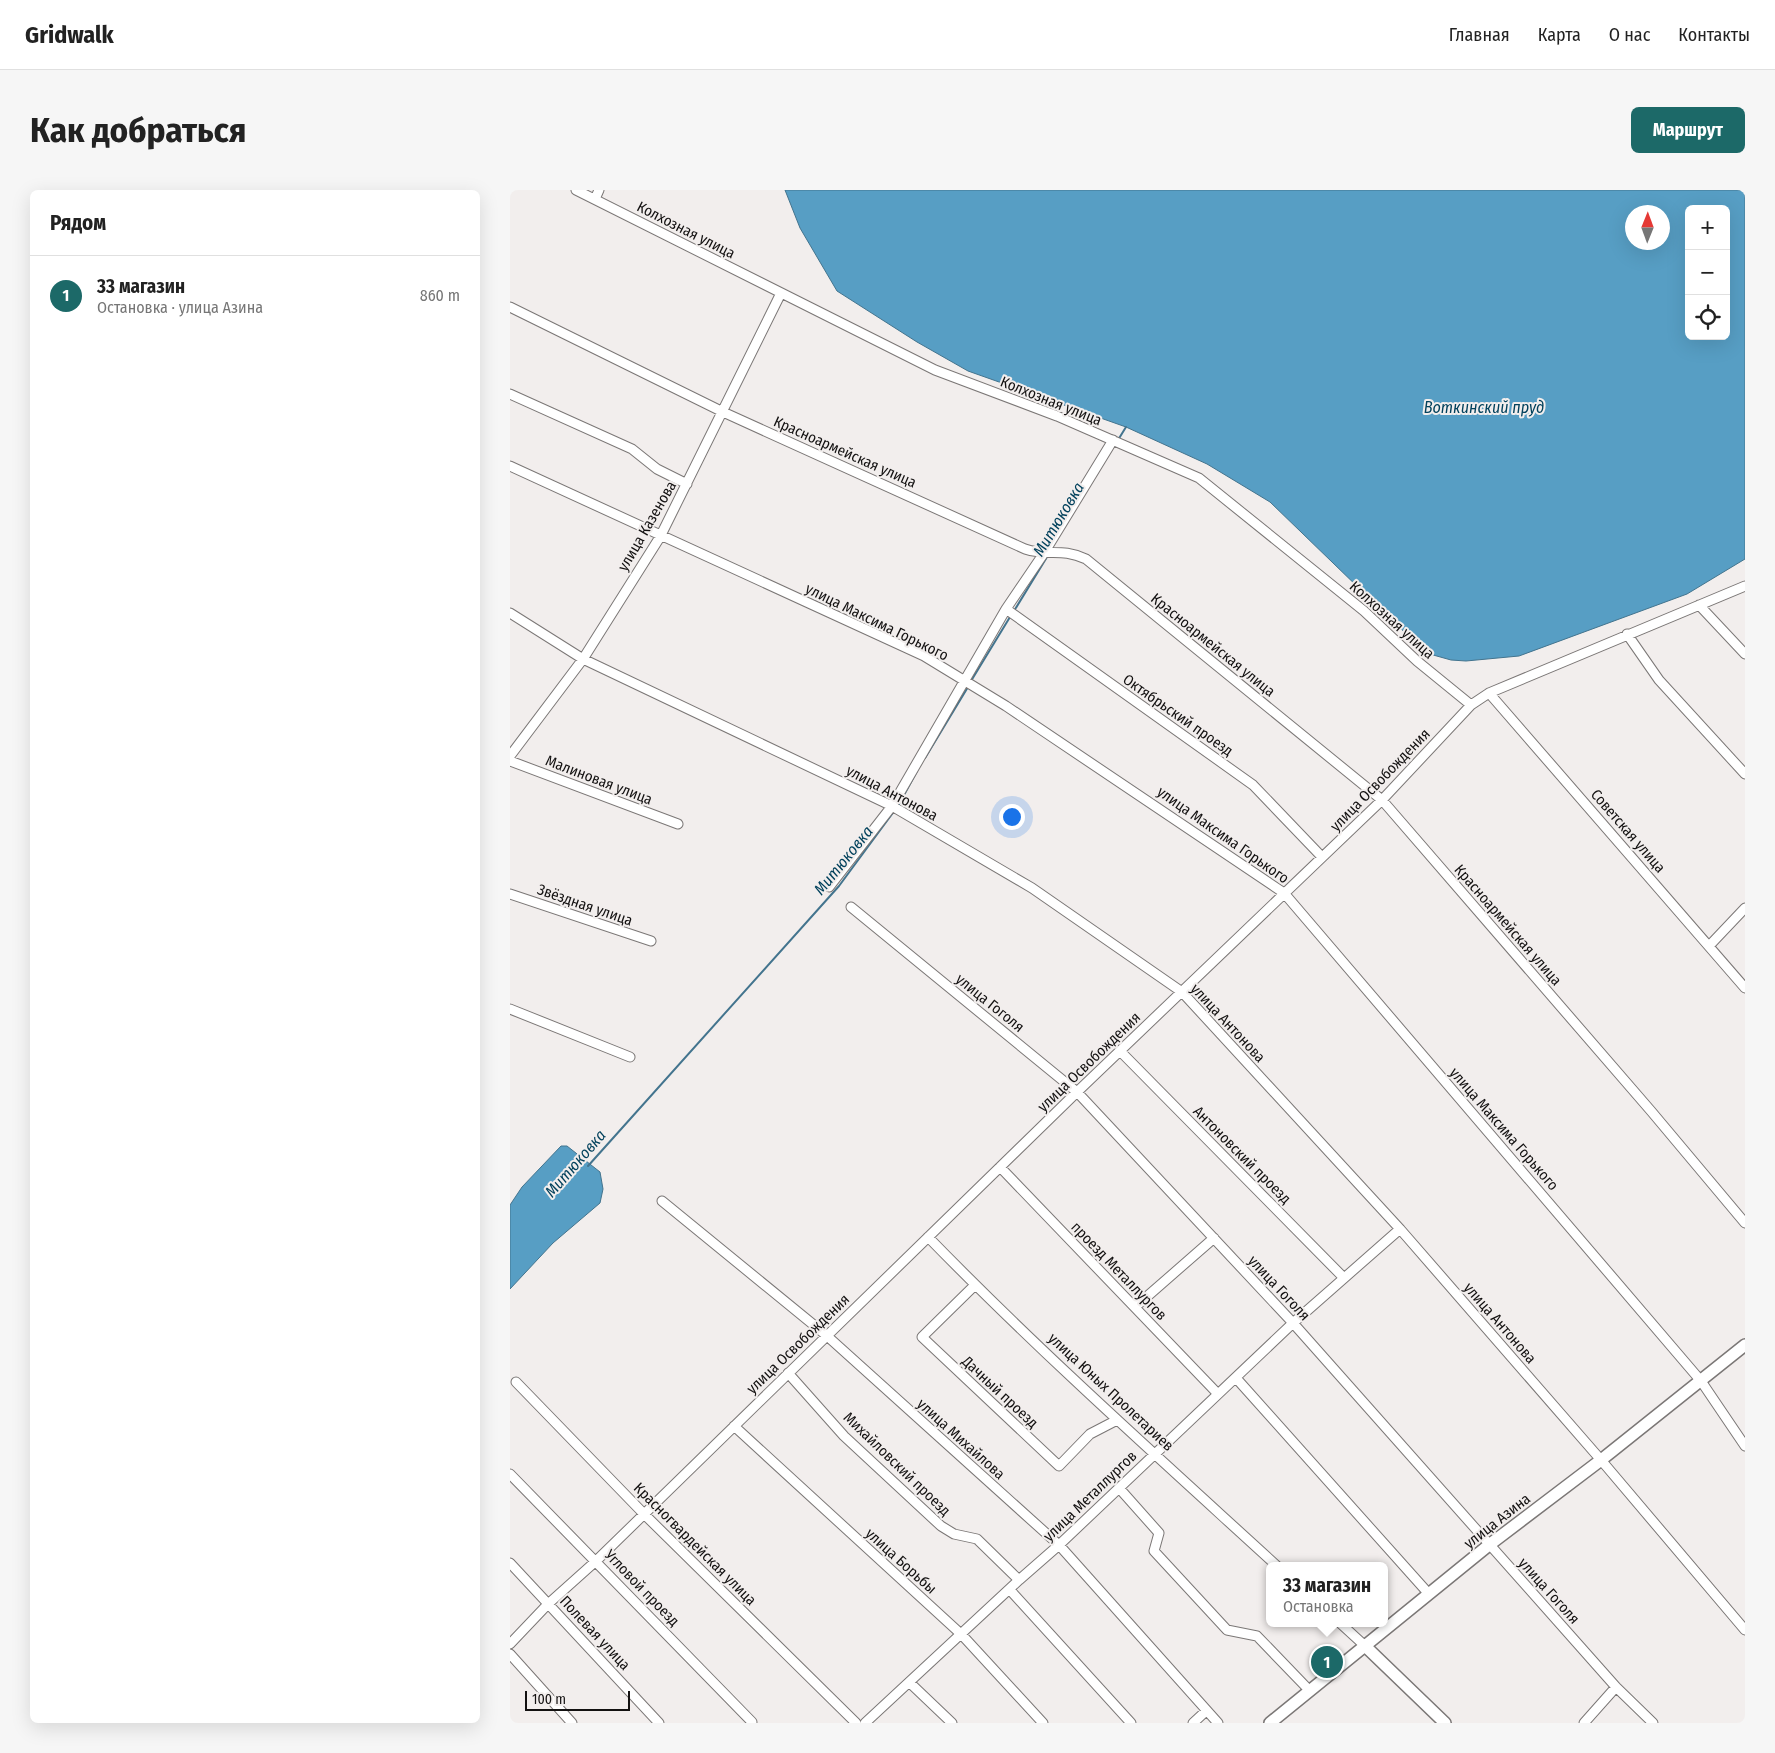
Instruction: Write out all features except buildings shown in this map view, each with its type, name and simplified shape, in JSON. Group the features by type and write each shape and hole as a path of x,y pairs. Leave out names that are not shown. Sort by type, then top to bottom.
{"main road":[{"name":"улица Азина","path":"1388,1626 1745,1345"},
{"name":"улица Азина","path":"1270,1723 1387,1627"},
{"path":"1364,1645 1445,1723"}],"street":[{"name":"Колхозная улица","path":"576,190 935,370 1057,416 1199,478 1364,611 1417,662 1471,705"},
{"path":"595,199 599,190"},
{"name":"улица Казенова","path":"510,756 583,659 660,537 724,412 781,293"},
{"name":"Красноармейская улица","path":"510,308 724,412 1025,549 1044,553 1060,550 1072,553 1086,560 1382,800 1651,1111 1745,1223"},
{"path":"510,394 632,449 657,469 687,484"},
{"path":"829,887 895,808 969,683 1006,609 1044,553 1113,440"},
{"name":"улица Максима Горького","path":"510,466 660,537 924,656 969,683 1170,814 1284,893 1701,1381 1745,1446"},
{"name":"улица Освобождения","path":"510,1644 548,1604 596,1561 928,1236 1382,800 1471,705 1489,694 1627,634 1745,586"},
{"path":"1699,605 1745,654"},
{"name":"Октябрьский проезд","path":"1006,609 1253,785 1322,857"},
{"name":"улица Антонова","path":"510,613 583,659 895,808 1032,888 1182,992 1400,1229 1601,1460 1745,1630"},
{"path":"1627,634 1659,680 1745,774"},
{"name":"Советская улица","path":"1489,694 1745,988"},
{"name":"Малиновая улица","path":"510,761 678,824"},
{"name":"Звёздная улица","path":"510,894 651,941"},
{"name":"улица Гоголя","path":"851,908 1078,1092 1293,1324 1616,1687 1653,1723"},
{"path":"1709,946 1745,908"},
{"path":"510,1009 630,1057"},
{"name":"Антоновский проезд","path":"1120,1051 1344,1278"},
{"name":"проезд Металлургов","path":"1000,1167 1218,1394"},
{"name":"улица Михайлова","path":"662,1201 826,1335 1059,1546 1218,1723"},
{"name":"улица Металлургов","path":"866,1723 1019,1580 1059,1546 1293,1324 1400,1229"},
{"name":"улица Юных Пролетариев","path":"928,1236 975,1285 1117,1420 1273,1562"},
{"path":"1135,1307 1214,1238"},
{"name":"Дачный проезд","path":"975,1285 922,1337 1059,1466 1090,1434 1117,1420"},
{"name":"Михайловский проезд","path":"788,1373 844,1436 941,1526 954,1534 977,1539 1019,1580"},
{"path":"1236,1378 1429,1594"},
{"name":"Красногвардейская улица","path":"516,1382 644,1514 856,1723"},
{"name":"улица Борьбы","path":"734,1426 962,1635 1043,1723"},
{"name":"Угловой проезд","path":"510,1474 751,1723"},
{"path":"1118,1488 1159,1533 1154,1551 1227,1630 1257,1636 1310,1691"},
{"name":"Полевая улица","path":"510,1563 659,1723"},
{"path":"1010,1590 1131,1723"},
{"path":"1344,1627 1364,1645"},
{"path":"510,1654 572,1723"},
{"path":"909,1682 952,1723"},
{"path":"1584,1723 1616,1687"},
{"path":"1193,1723 1206,1711"}],"water":[{"name":"Воткинский пруд","path":"785,190 1745,190 1745,559 1687,594 1519,656 1466,661 1451,660 1426,653 1270,502 1207,464 1126,427 968,371 917,342 837,291 800,228"},
{"path":"561,1146 567,1146 600,1172 603,1189 600,1203 553,1243 510,1289 510,1205 522,1187"}],"waterway":[{"name":"Митюковка","path":"1118,440 1126,427"},
{"name":"Митюковка","path":"1014,611 1047,557"},
{"name":"Митюковка","path":"971,681 1010,617"},
{"name":"Митюковка","path":"925,758 968,687"},
{"name":"Митюковка","path":"898,806 917,771"},
{"name":"Митюковка","path":"588,1166 839,886 895,810"}],"place":[{"name":"33 магазин","path":"1327,1662"}]}
